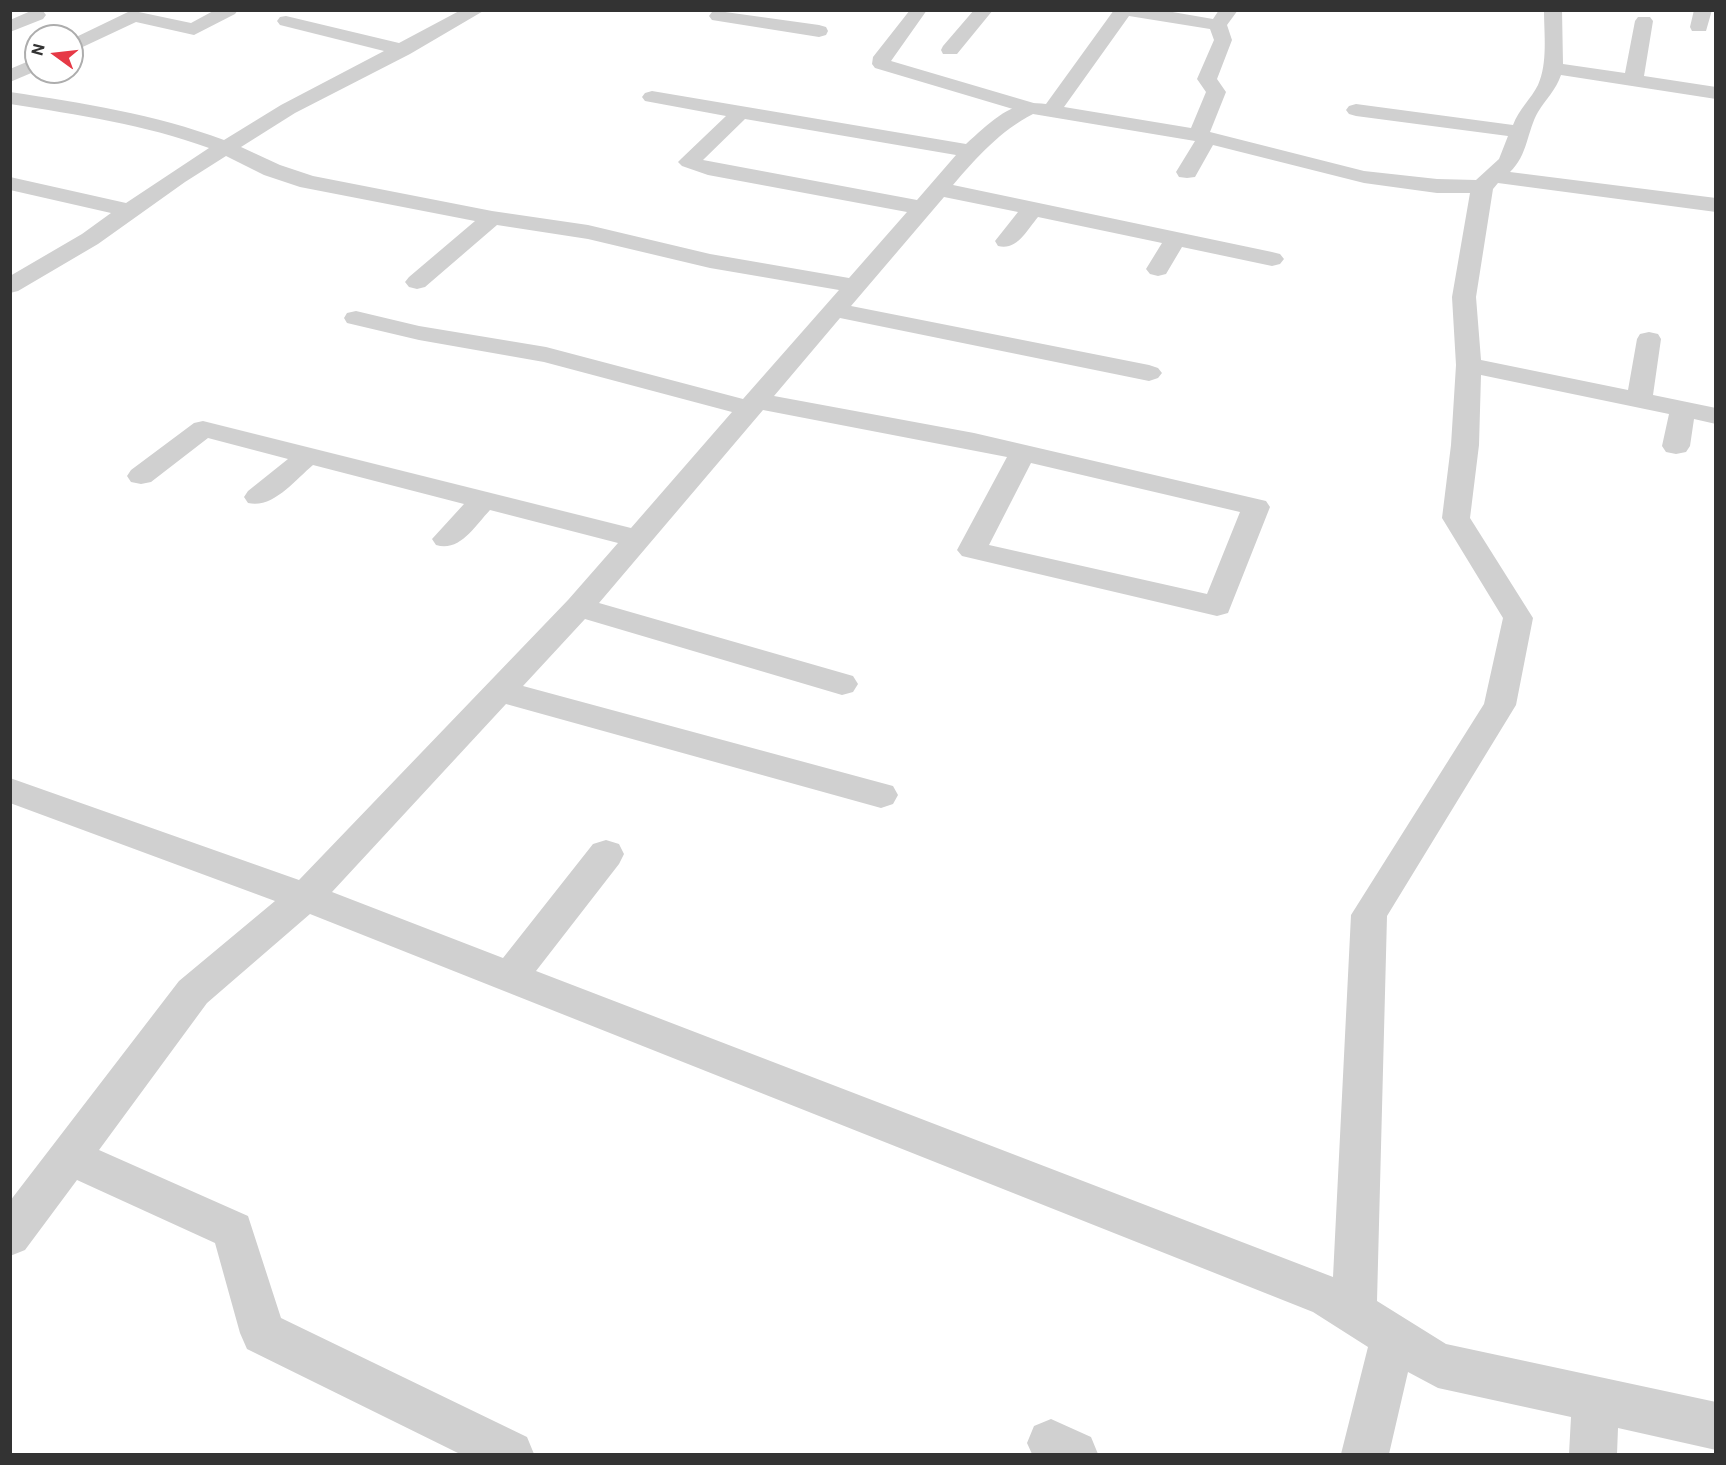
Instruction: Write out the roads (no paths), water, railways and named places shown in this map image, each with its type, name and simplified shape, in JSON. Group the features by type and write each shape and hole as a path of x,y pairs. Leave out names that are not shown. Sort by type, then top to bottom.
{"street":[{"path":"84,40 134,16 194,29 229,10"},
{"path":"10,286 90,239 177,177 288,109 404,50 476,10"},
{"path":"950,50 984,10"},
{"path":"1354,1312 1369,915 1500,705 1518,618 1456,518 1465,445 1469,365 1464,297 1488,181 1509,161 1528,112 1547,87 1553,68 1553,10"},
{"path":"266,32 306,11"},
{"path":"1052,111 1124,11 1223,18 1223,40 1208,79 1216,92 1202,136 1187,172"},
{"path":"10,27 37,15"},
{"path":"718,16 772,17 819,31"},
{"path":"286,21 404,50"},
{"path":"1634,80 1644,21"},
{"path":"1553,68 1716,93"},
{"path":"10,76 24,70"},
{"path":"652,97 971,151"},
{"path":"10,98 125,116 179,130 227,148 272,170 308,182 492,218 588,231 1149,373"},
{"path":"10,1236 193,992 305,897 579,607 971,151 1004,121 1030,108 1202,136 1364,177 1437,186 1488,181 1716,205"},
{"path":"1356,110 1522,132"},
{"path":"741,112 689,162 708,169 1033,209 1272,259"},
{"path":"10,183 130,211"},
{"path":"1006,241 1033,209"},
{"path":"417,282 492,218"},
{"path":"1158,269 1176,238"},
{"path":"356,318 418,333 546,355 753,405 1023,452 1256,507 1217,606 972,550 1023,452"},
{"path":"1639,400 1649,339"},
{"path":"1469,365 1716,416"},
{"path":"1676,446 1683,409"},
{"path":"141,476 203,429 637,538"},
{"path":"258,497 308,456"},
{"path":"446,539 484,500"},
{"path":"579,607 842,684"},
{"path":"500,690 881,795"},
{"path":"16,800 305,897 1329,1297 1438,1365 1716,1426"},
{"path":"509,978 606,854"},
{"path":"70,1157 232,1230 263,1333 510,1455"},
{"path":"1365,1455 1393,1337"},
{"path":"1593,1455 1595,1398"}],"lane":[{"path":"920,10 882,57 881,64 1030,108"}]}
